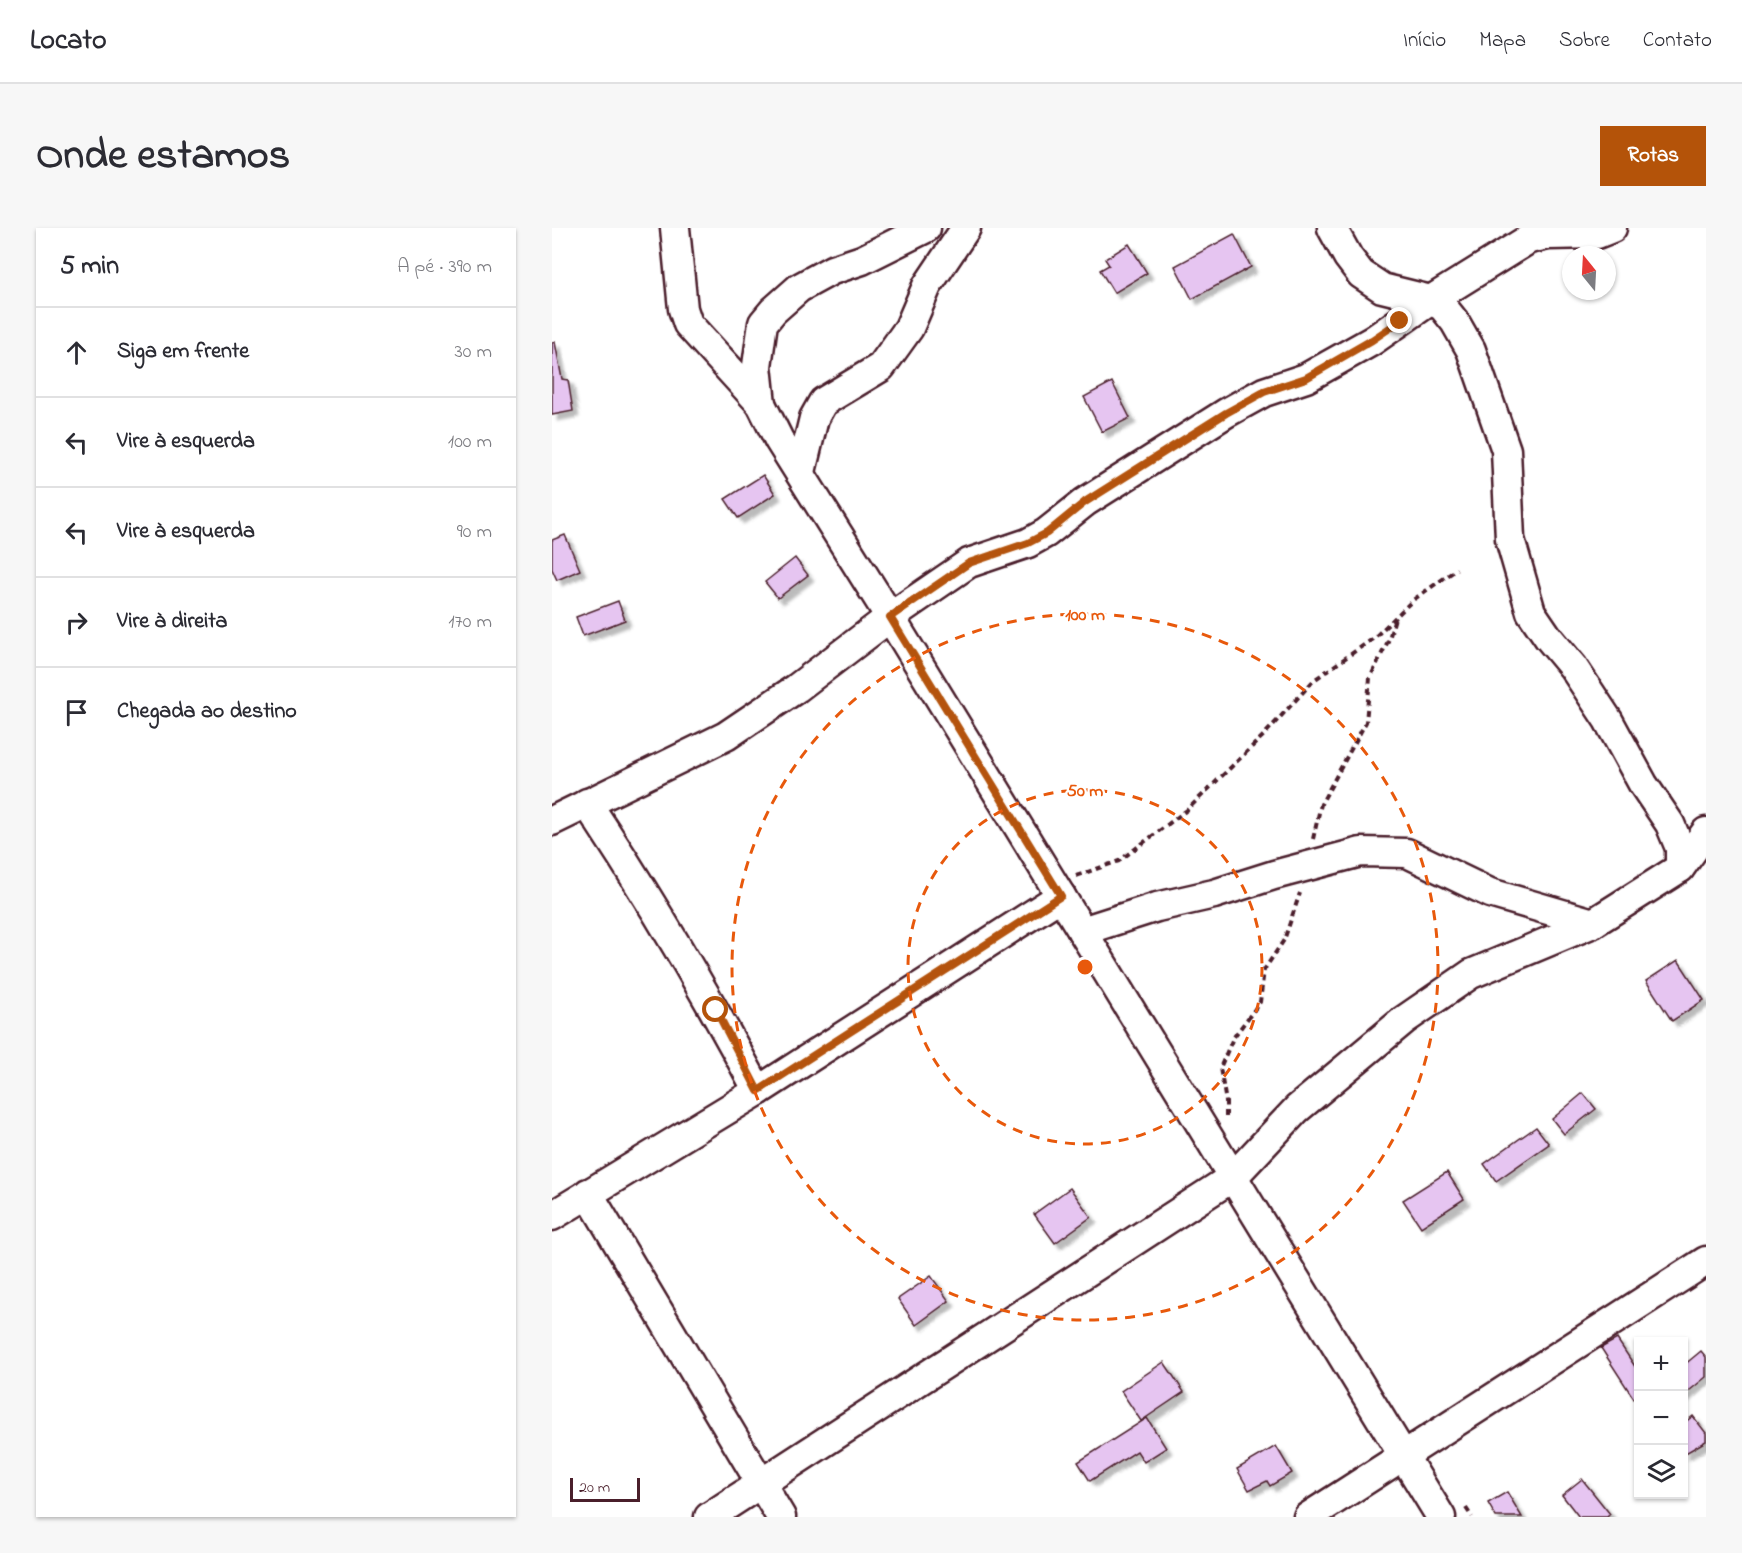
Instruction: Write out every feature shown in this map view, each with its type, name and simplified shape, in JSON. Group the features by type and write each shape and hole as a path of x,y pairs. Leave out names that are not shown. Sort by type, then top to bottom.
{"street":[{"path":"675,228 683,309 688,324 761,404 779,440 1064,888 1082,931 1441,1517"},
{"path":"761,404 757,366 763,323 773,311 799,288 832,270 862,260 926,228"},
{"path":"801,472 814,418 823,402 881,367 909,328 927,286 966,228"},
{"path":"1332,228 1348,257 1361,274 1382,288 1431,300 1443,307 1455,322 1471,350 1506,450 1510,539 1531,612 1608,720 1643,784 1670,824 1680,848 1680,868"},
{"path":"552,820 726,735 797,688 890,617 969,563 1028,543 1047,533 1085,502 1226,413 1264,392 1306,378 1372,340 1529,239 1548,235 1597,234 1612,228"},
{"path":"587,803 638,881 710,1000 758,1091"},
{"path":"709,1517 1233,1177 1297,1109 1404,1020 1471,974 1593,923 1680,868 1706,832"},
{"path":"1082,931 1157,907 1214,894 1361,852 1407,854 1490,893 1593,923"},
{"path":"552,1216 758,1091 1064,888"},
{"path":"588,1193 781,1517"},
{"path":"1308,1517 1706,1261"}],"path":[{"path":"1064,888 1119,861 1187,810 1264,735 1314,680 1374,638 1413,600 1457,568"}],"building":[{"path":"1234,234 1251,267 1192,299 1175,266"},
{"path":"1129,244 1147,273 1114,293 1100,270 1109,265 1105,259"},
{"path":"555,342 562,379 568,380 573,411 552,415 552,343"},
{"path":"1112,382 1130,418 1102,432 1084,397"},
{"path":"763,475 775,494 738,518 725,499"},
{"path":"565,535 580,570 557,580 552,569 552,540"},
{"path":"795,558 808,575 778,598 765,582"},
{"path":"618,601 625,620 583,636 576,617"},
{"path":"1678,960 1704,1000 1672,1021 1646,981"},
{"path":"1583,1093 1596,1109 1564,1134 1552,1119"},
{"path":"1536,1127 1549,1144 1496,1181 1484,1164"},
{"path":"1447,1172 1464,1199 1421,1227 1403,1200"},
{"path":"1070,1188 1091,1217 1055,1243 1034,1214"},
{"path":"931,1276 949,1301 916,1325 898,1299"},
{"path":"1617,1339 1634,1365 1634,1399 1601,1348"},
{"path":"1701,1351 1706,1357 1706,1377 1688,1392 1688,1391 1688,1362"},
{"path":"1164,1362 1184,1392 1141,1421 1121,1391"},
{"path":"1693,1416 1706,1433 1706,1441 1688,1452 1688,1445 1688,1420"},
{"path":"1147,1418 1166,1448 1144,1462 1137,1451 1090,1481 1078,1462"},
{"path":"1276,1446 1292,1473 1270,1486 1267,1481 1249,1490 1237,1469"},
{"path":"1582,1479 1610,1514 1607,1517 1579,1517 1562,1495"},
{"path":"1507,1492 1522,1517 1496,1517 1488,1503"}],"route":[{"path":"716,1010 758,1091 1061,896 890,617 969,563 1028,543 1047,533 1085,502 1226,413 1264,392 1306,378 1400,321"}]}
